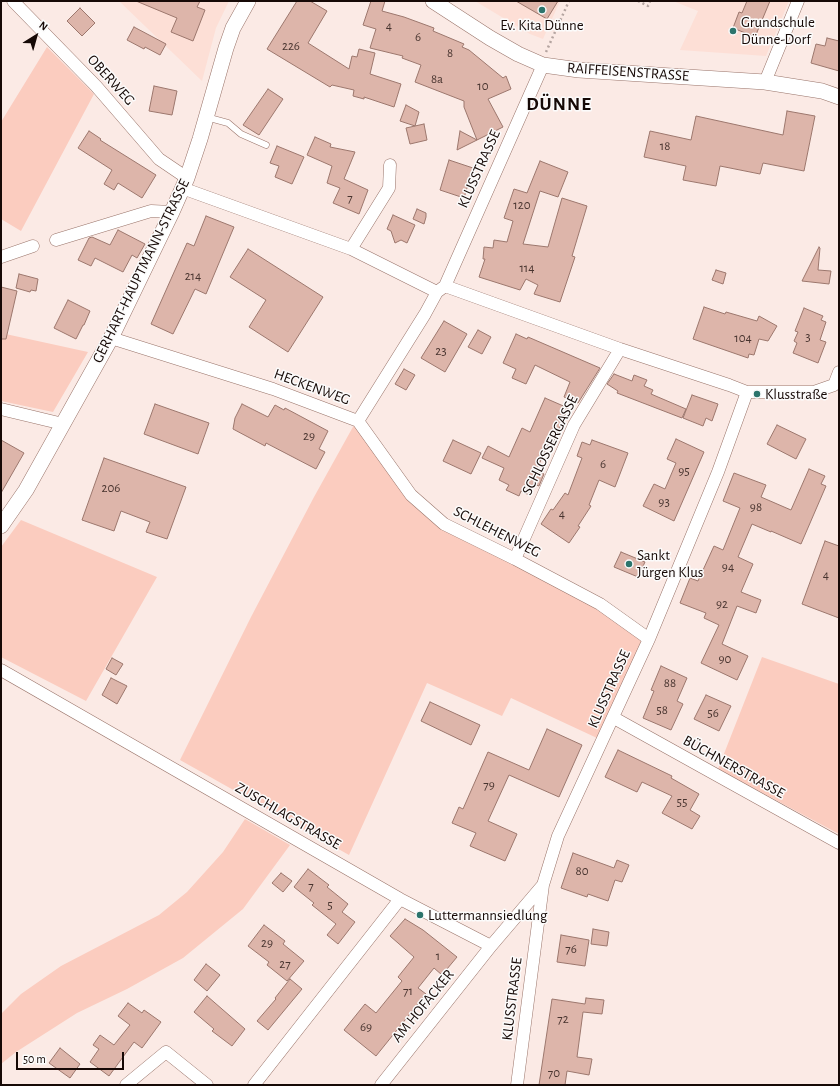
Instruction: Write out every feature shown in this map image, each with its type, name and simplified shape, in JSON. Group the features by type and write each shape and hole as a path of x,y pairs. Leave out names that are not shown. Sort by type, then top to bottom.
{"street":[{"name":"OBERWEG","path":"13,1 96,86 160,159 185,183"},
{"name":"GERHART-HAUPTMANN-STRASSE","path":"1,526 26,490 111,338 172,212 185,183 200,139 233,28 248,1"},
{"name":"RAIFFEISENSTRASSE","path":"433,1 518,54 543,64 579,70 765,82 822,91 839,97"},
{"path":"765,82 798,1"},
{"name":"KLUSSTRASSE","path":"440,289 543,64"},
{"path":"351,250 389,188 390,165"},
{"path":"185,183 351,250 440,289 747,392 814,392 834,385 839,372"},
{"path":"56,240 151,211 172,212"},
{"path":"1,257 33,246"},
{"name":"HECKENWEG","path":"111,338 273,389 358,420 440,289"},
{"name":"SCHLOSSERGASSE","path":"515,559 574,425 620,349"},
{"name":"KLUSSTRASSE","path":"517,1085 543,885 558,836 614,718 649,639 718,472 747,392"},
{"path":"1,409 63,424"},
{"name":"SCHLEHENWEG","path":"358,420 411,495 444,524 515,559 600,604 649,639"},
{"name":"ZUSCHLAGSTRASSE","path":"1,670 400,899 491,946"},
{"name":"BÜCHNERSTRASSE","path":"614,718 839,844"},
{"path":"491,946 543,885"},
{"path":"254,1085 400,899"},
{"name":"AM HOFACKER","path":"380,1085 491,946"},
{"path":"126,1085 166,1052 207,1085"}],"lane":[{"path":"206,117 228,123 241,134 266,146"}],"path":[{"path":"552,37 569,1"},
{"path":"638,1 648,6 650,1"},
{"path":"547,49 554,51"}],"shaded area":[{"path":"119,1 229,1 216,28 202,81"},
{"path":"475,1 560,1 543,39 530,34"},
{"name":"Grundschule Dünne-Dorf","path":"673,1 789,1 766,56 680,50 698,11"},
{"path":"47,47 94,94 21,231 1,219 1,122"},
{"path":"1,333 88,352 53,412 1,401"},
{"path":"354,425 409,497 599,607 643,641 597,738 511,698 502,716 427,683 349,855 180,760 251,617 314,497"},
{"path":"21,520 157,577 86,701 1,657 1,547"},
{"path":"762,657 839,684 839,834 718,769"},
{"path":"245,819 290,845 243,909 183,958 127,989 77,1013 16,1052 1,1064 1,1014 21,994 61,966 159,915 187,892 223,852"}],"building":[{"path":"136,1 200,1 197,7 205,10 193,41 171,32 177,18"},
{"path":"297,1 310,1 327,11 308,43 349,69 352,56 357,57 359,49 375,53 370,74 401,84 394,107 364,97 364,99 353,96 354,90 332,85 330,87 267,49"},
{"path":"371,1 385,1 382,11 434,28 433,31 464,44 462,47 469,50 503,78 506,76 511,89 488,99 503,127 477,140 464,107 464,101 415,82 421,65 402,58 403,56 370,48 376,29 363,25"},
{"name":"Ev. Kita Dünne","path":"516,1 558,1 547,19"},
{"path":"747,1 770,1 755,37 733,28 739,12 742,13"},
{"path":"80,8 95,23 82,36 67,21"},
{"path":"134,27 166,44 160,55 127,40"},
{"path":"827,38 839,41 839,71 811,63 816,44 825,46"},
{"path":"154,86 177,91 172,115 149,111"},
{"path":"268,89 283,99 259,135 243,125"},
{"path":"406,105 419,112 415,126 400,121"},
{"path":"787,111 815,116 804,171 763,163 760,174 720,166 716,186 683,180 686,166 644,157 650,131 691,140 696,116 783,135"},
{"path":"424,124 427,140 410,144 406,128"},
{"path":"89,131 101,139 100,140 156,175 142,198 118,183 114,190 104,184 112,170 78,148"},
{"path":"460,131 477,140 457,150"},
{"path":"315,137 331,144 330,147 355,152 344,179 368,190 359,214 333,203 340,188 327,183 332,166 307,155"},
{"path":"277,146 304,157 292,184 275,177 279,166 270,163"},
{"path":"449,160 473,168 464,198 440,190"},
{"path":"540,161 568,172 558,197 540,191 523,244 548,247 562,198 587,206 572,256 575,257 560,302 534,294 538,285 526,279 520,290 479,277 485,259 483,259 484,247 493,248 494,240 507,242 513,221 504,218 514,189 527,193"},
{"path":"417,209 426,213 424,224 413,219"},
{"path":"393,215 415,225 407,243 401,240 395,243 391,231 387,229"},
{"path":"206,216 234,227 206,294 195,289 173,334 151,324 187,243 194,246"},
{"path":"118,230 145,244 137,258 132,255 123,272 95,258 91,266 78,260 89,238 92,237 110,245"},
{"path":"819,247 818,270 831,271 829,284 802,281"},
{"path":"248,249 323,297 288,352 249,327 266,300 230,277"},
{"path":"716,270 726,273 723,284 712,280"},
{"path":"19,274 38,279 36,291 31,290 30,292 16,288"},
{"path":"1,287 17,291 6,339 1,339"},
{"path":"68,300 90,311 76,339 54,328"},
{"path":"704,307 725,314 726,312 757,321 759,316 777,326 768,341 759,339 754,355 749,354 748,358 693,339"},
{"path":"804,308 823,316 821,320 826,322 820,340 826,342 818,363 793,353 797,343 794,341 798,332 795,331"},
{"path":"444,321 467,334 445,372 421,358"},
{"path":"478,330 491,337 482,354 468,347"},
{"path":"516,334 527,339 528,337 600,368 578,403 564,397 570,382 535,365 526,384 512,378 516,369 503,363"},
{"path":"404,369 415,375 406,390 395,384"},
{"path":"614,374 632,381 634,375 647,380 644,386 653,390 651,394 686,409 682,418 617,393 618,391 607,384"},
{"path":"692,395 718,404 712,421 706,418 703,426 683,418"},
{"path":"545,398 568,408 553,443 549,442 536,471 544,474 539,486 534,484 529,495 521,491 519,496 506,490 509,485 499,480 504,468 482,458 488,446 509,457 522,428 530,432"},
{"path":"155,404 209,423 198,454 144,434"},
{"path":"242,404 268,417 275,405 284,410 285,408 328,431 319,449 325,452 316,469 266,443 265,446 233,429 235,418"},
{"path":"777,425 806,439 796,459 767,444"},
{"path":"676,439 704,452 674,521 643,506 654,484 665,489 676,463 667,459"},
{"path":"1,440 24,453 1,493"},
{"path":"453,440 481,453 471,474 443,461"},
{"path":"592,440 628,453 615,487 599,480 589,505 591,506 578,526 580,527 569,543 541,524 551,509 553,510 565,493 568,495 582,458 577,456 582,442 590,445"},
{"path":"104,458 186,487 167,539 146,532 150,522 121,511 114,531 82,520"},
{"path":"809,469 825,476 821,484 826,486 801,544 752,524 738,557 753,564 741,592 761,600 756,613 737,606 722,644 748,656 737,680 701,663 719,625 704,618 706,613 680,603 690,578 698,581 714,546 723,550 740,508 723,501 734,473 766,485 761,497 791,510"},
{"path":"825,541 839,546 839,618 802,604"},
{"name":"Sankt Jürgen Klus","path":"621,552 645,562 638,577 614,567"},
{"path":"112,658 123,664 116,675 106,669"},
{"path":"661,666 687,678 677,701 683,704 671,730 643,718 654,691 651,690"},
{"path":"111,678 127,686 117,704 102,695"},
{"path":"706,695 731,706 719,731 694,719"},
{"path":"430,702 480,725 471,745 421,721"},
{"path":"547,729 582,745 559,797 509,775 488,821 517,834 505,861 470,846 476,833 452,823 459,807 463,809 488,752 529,770"},
{"path":"618,750 672,776 671,778 699,794 690,810 700,816 692,829 662,813 672,796 642,782 637,792 605,777"},
{"path":"573,853 614,868 617,860 629,865 622,882 615,880 608,901 588,894 587,897 561,888"},
{"path":"308,869 329,885 327,887 348,904 342,912 355,922 338,944 327,935 336,924 312,905 314,903 294,887"},
{"path":"281,873 292,881 283,892 272,883"},
{"path":"405,919 423,930 457,957 442,975 434,968 418,988 426,994 376,1056 344,1030 365,1004 376,1013 402,981 398,977 414,957 390,936"},
{"path":"264,925 285,941 283,944 304,961 287,981 267,965 269,962 248,946"},
{"path":"593,929 609,932 607,946 591,944"},
{"path":"561,935 589,940 585,966 557,962"},
{"path":"206,964 220,975 207,991 194,980"},
{"path":"290,979 302,989 268,1030 257,1021 276,999 275,998"},
{"path":"207,996 245,1029 232,1046 212,1031 214,1029 194,1012"},
{"path":"586,998 604,1000 602,1014 583,1012 577,1057 592,1059 589,1075 567,1071 565,1085 539,1085 552,999 585,1004"},
{"path":"128,1003 142,1013 144,1010 161,1022 142,1048 134,1042 109,1076 90,1062 99,1049 93,1045 100,1035 114,1045 130,1025 118,1016"},
{"path":"60,1048 80,1064 70,1078 49,1063"}],"place":[{"name":"Ev. Kita Dünne","path":"542,10"},
{"name":"Grundschule Dünne-Dorf","path":"733,31"},
{"name":"Klusstraße","path":"757,394"},
{"name":"Sankt Jürgen Klus","path":"629,564"},
{"name":"Luttermannsiedlung","path":"420,915"}],"district":[{"name":"DÜNNE","path":"559,104"}]}
